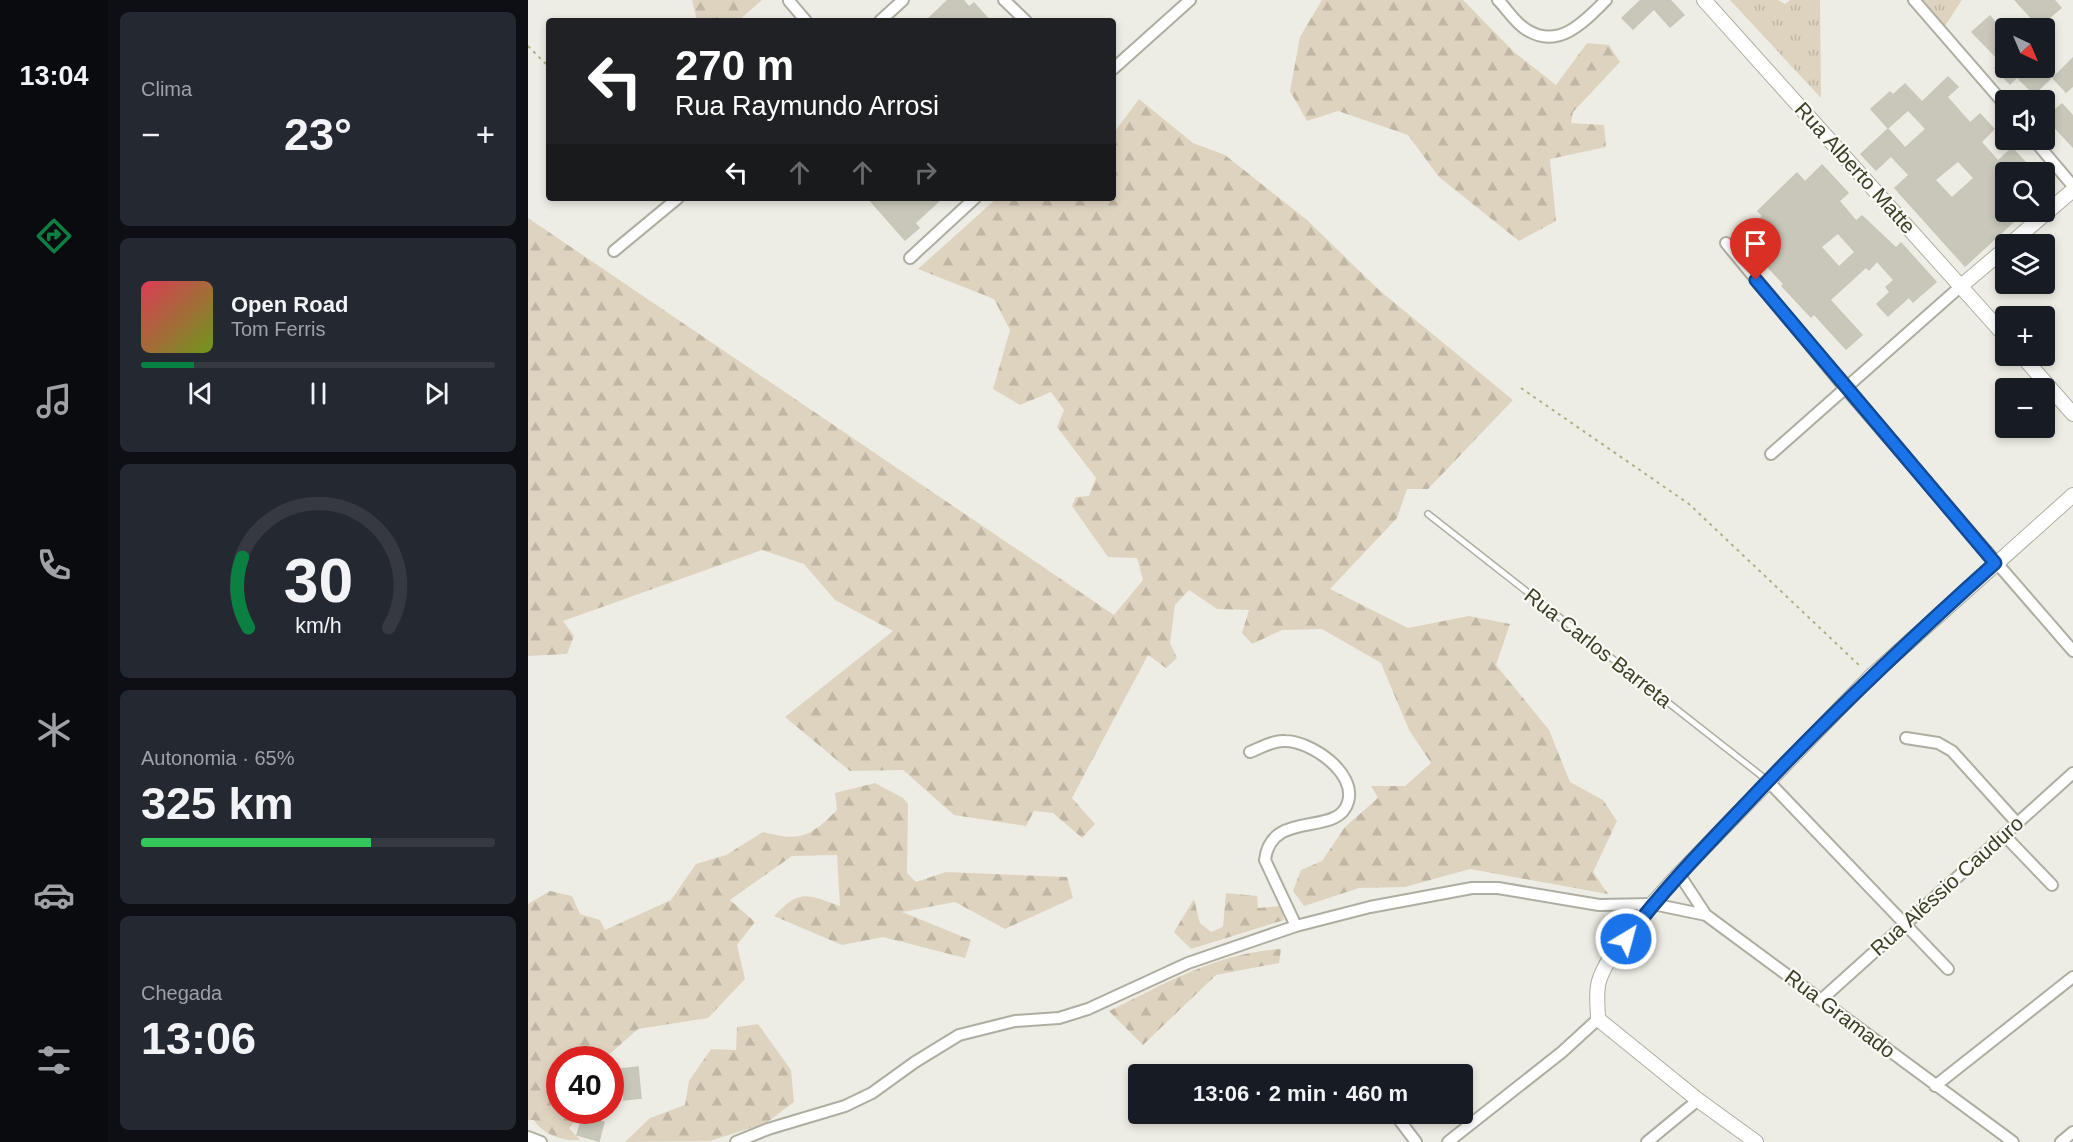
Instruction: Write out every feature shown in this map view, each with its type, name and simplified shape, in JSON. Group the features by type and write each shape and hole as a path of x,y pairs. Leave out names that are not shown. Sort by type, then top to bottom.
{"street":[{"path":"883,18 903,0"},
{"path":"1004,0 1023,18"},
{"path":"1116,66 1190,0"},
{"path":"1498,0 1527,30 1550,38 1576,30 1606,0"},
{"name":"Rua Alberto Matte","path":"1704,0 1995,325"},
{"path":"1914,0 1995,93"},
{"path":"789,1 803,18"},
{"path":"2042,150 2073,186"},
{"path":"2022,234 2073,190"},
{"path":"614,251 674,201"},
{"path":"910,258 968,201"},
{"path":"1726,243 1846,389 2073,651"},
{"path":"1771,454 1995,257"},
{"path":"2031,366 2073,414"},
{"path":"1756,1142 1698,1100 1599,1019 1598,985 1603,971 1653,904 1679,874 1870,677 2073,495"},
{"path":"1906,738 1938,743 1952,751 2017,823"},
{"path":"1250,752 1285,741 1301,745 1330,763 1343,775 1350,787 1349,801 1339,816 1293,827 1278,834 1267,848 1265,860 1296,926"},
{"name":"Rua Aléssio Cauduro","path":"1822,999 2073,773"},
{"path":"1768,781 1948,969"},
{"path":"2004,835 2052,885"},
{"name":"Rua Gramado","path":"1679,874 1706,915 2013,1142"},
{"path":"736,1142 768,1129 845,1106 872,1093 915,1062 959,1035 1015,1021 1059,1018 1088,1009 1188,963 1296,926 1371,907 1472,888 1498,888 1599,905 1653,904 1706,915"},
{"path":"1935,1086 2073,977"},
{"path":"1448,1142 1562,1052 1599,1019"},
{"path":"1647,1142 1698,1100"},
{"path":"1402,1124 1416,1142"},
{"path":"2061,1142 2073,1132"},
{"path":"528,1137 541,1142"}],"lane":[{"name":"Rua Carlos Barreta","path":"1428,514 1768,781"}],"path":[{"path":"528,46 546,64"},
{"path":"1521,388 1689,504 1870,677"}],"green space":[{"path":"692,0 762,0 741,18 696,18"},
{"path":"1322,0 1463,0 1514,52 1556,85 1587,43 1609,45 1620,62 1573,112 1571,123 1604,125 1606,147 1550,159 1556,221 1519,241 1439,177 1408,135 1338,111 1307,121 1290,91 1300,37"},
{"path":"1730,0 1778,0 1785,4 1790,0 1820,0 1821,98"},
{"path":"1922,0 1962,0 1945,26"},
{"path":"1139,99 1193,143 1225,155 1307,220 1379,290 1513,400 1428,489 1407,489 1397,518 1330,589 1408,628 1469,616 1510,624 1496,665 1549,730 1570,782 1603,800 1617,821 1593,872 1608,894 1470,869 1405,887 1359,888 1304,906 1293,891 1301,870 1322,861 1345,827 1378,798 1371,786 1405,786 1431,763 1409,730 1381,663 1322,629 1282,630 1252,644 1242,633 1249,610 1217,609 1189,590 1175,605 1170,643 1177,658 1166,668 1148,655 1072,798 1095,824 1082,838 1053,813 1034,811 1026,826 954,815 903,770 850,771 785,717 893,631 835,600 804,564 762,550 563,621 574,636 567,654 528,656 528,218 1114,615 1143,580 1137,558 1108,557 1072,506 1076,497 1089,496 1096,478 1057,427 1064,410 1051,392 1020,405 993,389 1010,330 994,299 918,269 994,201 1116,201 1116,130"},
{"path":"875,783 903,798 908,804 907,873 916,882 946,872 1067,877 1073,898 1005,929 955,902 902,912 971,940 965,958 883,937 842,945 774,916 791,901 805,896 840,906 837,855 792,856 730,900 755,922 737,945 745,979 708,1018 638,1029 619,1046 546,1046 546,1124 573,1124 569,1128 580,1140 567,1140 554,1136 542,1129 534,1120 528,1120 528,904 550,891 572,896 580,914 600,920 605,930 671,900 696,864 726,855 763,832 796,837 811,831 837,810 835,793"},
{"path":"1226,893 1257,896 1258,908 1281,906 1284,920 1191,949 1174,932 1194,899 1200,923 1211,932 1223,927"},
{"path":"1281,949 1279,963 1216,975 1143,1045 1109,1011 1171,980 1214,963 1258,951"},
{"path":"758,1024 791,1070 794,1102 766,1123 710,1141 625,1142 650,1118 685,1105 689,1081 711,1049 736,1050 737,1027"}],"building":[{"path":"948,0 963,0 969,7 974,3 987,18 929,18"},
{"path":"1641,0 1670,0 1684,15 1670,27 1654,9 1633,29 1622,18"},
{"path":"2015,0 2054,0 2061,8 2049,18 2032,18"},
{"path":"1990,16 1995,22 1995,56 1972,32"},
{"path":"2073,58 2073,86 2066,92 2053,78"},
{"path":"1948,77 1958,87 1947,97 1970,123 1980,114 1994,129 1981,142 1998,161 2010,150 2014,150 2025,162 1995,162 1995,222 2013,222 2000,234 1995,234 1995,239 1965,266 1895,188 1909,175 1891,156 1876,170 1861,154 1888,129 1905,148 1926,129 1908,110 1888,128 1871,109 1890,92 1893,95 1905,84 1922,102","holes":["1958,161 1974,178 1952,198 1935,180"]},
{"path":"2004,78 2016,78 2010,84"},
{"path":"2018,78 2050,79 2038,90 2030,90"},
{"path":"2062,104 2073,116 2073,147 2055,128 2055,110"},
{"path":"1822,165 1848,193 1839,201 1856,221 1862,216 1896,248 1901,243 1936,282 1913,302 1909,297 1888,316 1877,304 1890,292 1886,287 1894,280 1877,261 1869,270 1866,267 1830,300 1862,335 1846,349 1814,314 1811,317 1782,286 1784,284 1768,267 1773,263 1756,244 1753,248 1741,236 1763,216 1758,211 1797,173 1805,182","holes":["1838,233 1855,252 1839,267 1821,247"]},
{"path":"871,201 939,201 915,223 919,228 905,240"},
{"path":"638,1067 641,1098 624,1100 624,1069"},
{"path":"580,1124 603,1124 599,1141 577,1135"}],"route":[{"path":"1626,939 1679,874 1782,766 1870,677 1995,563 1756,280"}]}
